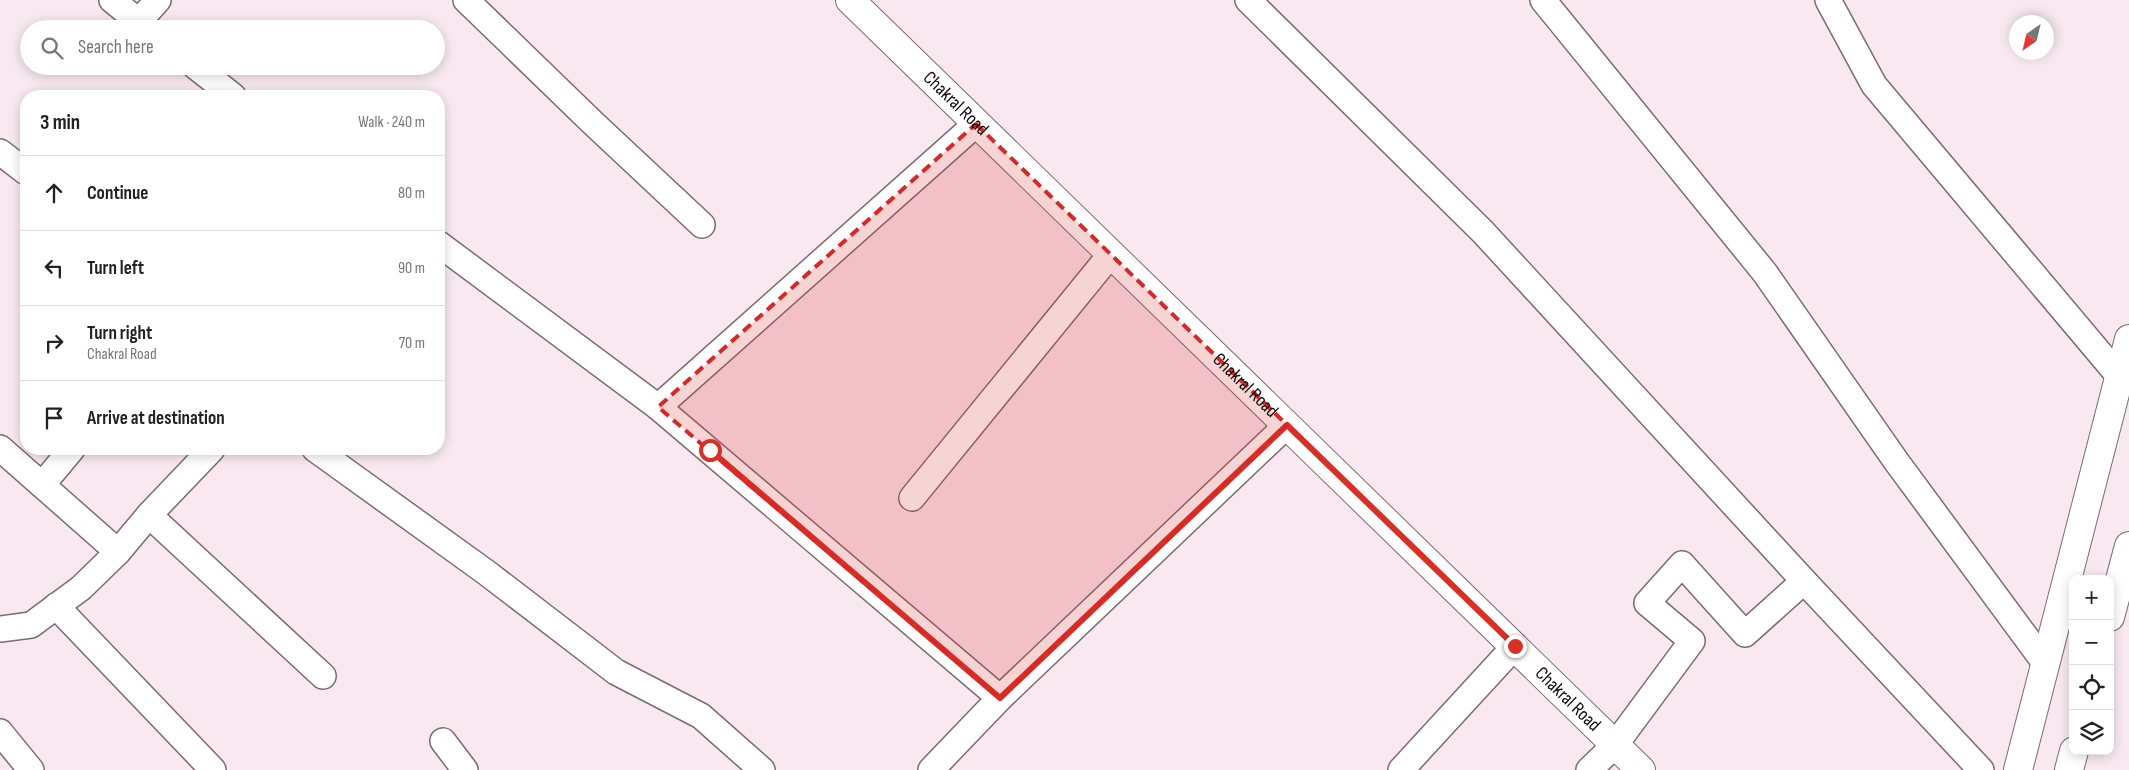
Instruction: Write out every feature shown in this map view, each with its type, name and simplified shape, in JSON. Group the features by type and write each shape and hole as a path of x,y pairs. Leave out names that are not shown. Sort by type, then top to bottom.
{"main road":[{"name":"Chakral Road","path":"850,0 1515,646 1640,770"},
{"path":"2018,770 2129,339"},
{"path":"2114,602 2129,546"},
{"path":"2069,770 2073,755"}],"street":[{"path":"112,0 137,20"},
{"path":"146,20 158,0"},
{"path":"466,0 702,225"},
{"path":"1248,0 1483,232 1804,581 1981,770"},
{"path":"1543,0 1765,273 1896,461 2045,663"},
{"path":"1828,0 1874,85 2119,376"},
{"path":"206,75 225,90"},
{"path":"658,408 976,124"},
{"path":"0,152 20,167"},
{"path":"445,248 658,408 1000,698"},
{"path":"912,498 1111,254"},
{"path":"931,770 1000,698 1287,425"},
{"path":"0,448 118,552"},
{"path":"42,485 67,455"},
{"path":"0,629 31,625 81,588 118,552 149,515 206,455"},
{"path":"323,455 487,573 616,672 701,716 762,770"},
{"path":"149,515 323,676"},
{"path":"1589,770 1615,745 1692,641 1647,603 1682,564 1745,634 1804,581"},
{"path":"56,606 213,770"},
{"path":"1400,770 1515,646"},
{"path":"0,732 31,770"},
{"path":"443,741 465,770"}],"highlighted area":[{"path":"976,124 1287,425 1000,698 658,407"}],"route":[{"path":"710,450 1000,698 1287,425 1515,646"}]}
